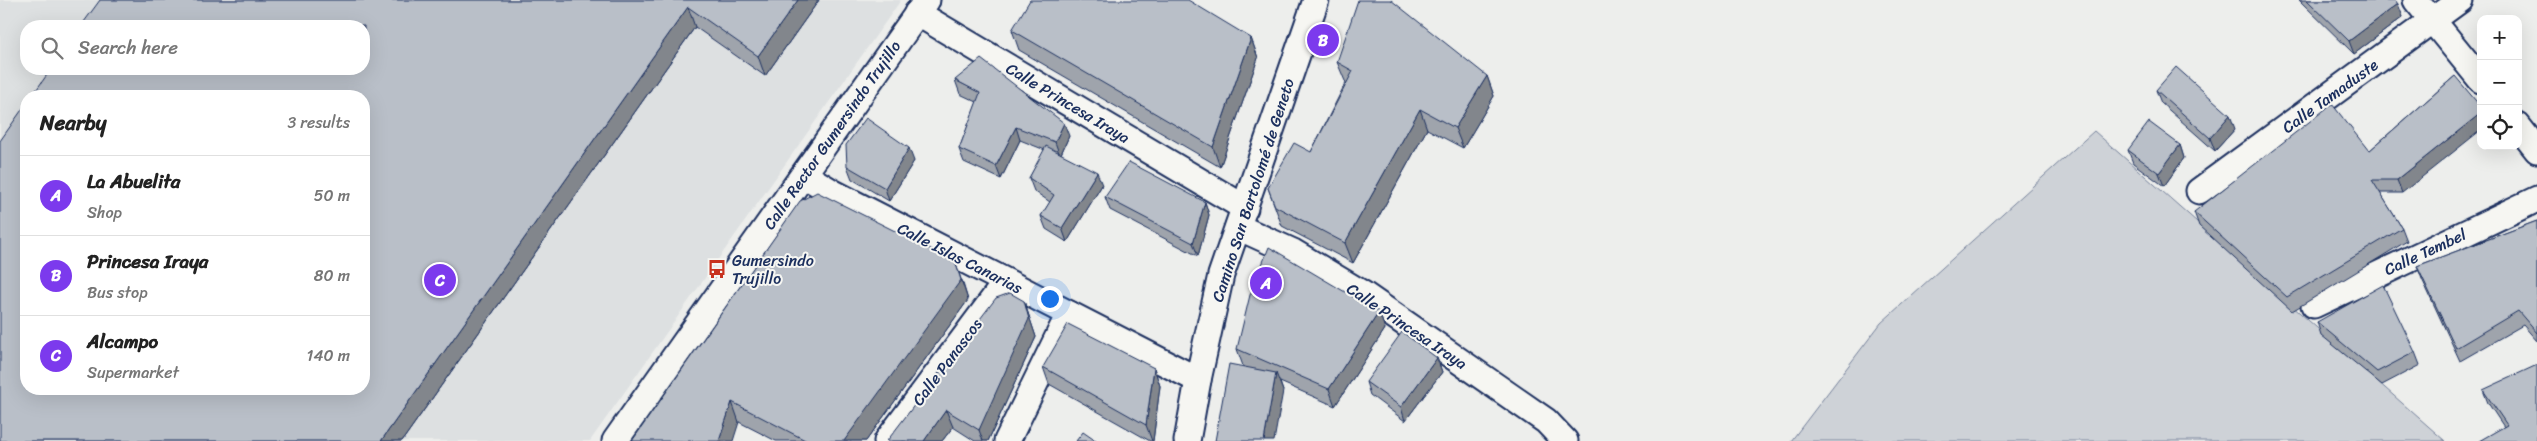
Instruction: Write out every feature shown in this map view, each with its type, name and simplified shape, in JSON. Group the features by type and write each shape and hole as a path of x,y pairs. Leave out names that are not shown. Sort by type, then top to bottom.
{"street":[{"name":"Camino San Bartolomé de Geneto","path":"1187,441 1198,380 1222,275 1316,0"},
{"path":"2416,0 2477,75"},
{"name":"Calle Tamaduste","path":"2199,191 2460,0"},
{"name":"Calle Princesa Iraya","path":"922,6 1293,252 1362,294 1546,422 1565,441"},
{"name":"Calle Rector Gumersindo Trujillo","path":"615,441 922,6"},
{"path":"2522,131 2537,150"},
{"name":"Calle Islas Canarias","path":"804,175 832,192 1198,380"},
{"name":"Calle Tembel","path":"2314,305 2537,200"},
{"name":"Calle Panascos","path":"887,441 1006,282"},
{"path":"1007,441 1069,314"}],"shaded area":[{"path":"0,0 901,0 590,441 0,441"},
{"path":"2094,131 2445,441 1791,441 1881,323"}],"building":[{"path":"100,0 798,0 758,56 688,7 381,441 0,441 0,141 20,113 20,395 370,395 370,90 36,90 47,75 370,75 370,20 85,20"},
{"path":"1030,0 1188,0 1251,38 1213,147 1012,30"},
{"path":"1358,0 1391,0 1487,76 1455,128 1420,109 1345,243 1275,206 1268,188 1294,143 1311,152 1353,71 1337,62"},
{"path":"2307,0 2395,0 2398,4 2349,41"},
{"path":"981,59 1064,123 1055,142 1016,127 996,166 959,149 980,93 955,80"},
{"path":"2176,67 2230,115 2210,138 2156,90"},
{"path":"2455,76 2477,102 2477,116 2397,180 2372,180 2402,228 2287,297 2194,212 2332,104 2369,151"},
{"path":"866,118 909,148 885,188 847,166 846,145"},
{"path":"2149,122 2180,145 2159,173 2128,150"},
{"path":"1046,146 1097,172 1062,228 1041,216 1054,195 1029,178"},
{"path":"1129,162 1205,202 1193,243 1105,197"},
{"path":"817,192 955,261 961,280 844,441 807,441 732,402 719,441 632,441 800,201"},
{"path":"2537,221 2537,333 2518,311 2456,348 2417,266"},
{"path":"1269,247 1379,312 1329,389 1237,349 1250,295"},
{"path":"2383,285 2415,352 2377,372 2317,322"},
{"path":"1010,293 1024,301 1029,319 979,430 946,410 924,441 887,441 996,298"},
{"path":"1068,324 1154,368 1146,425 1043,367"},
{"path":"1402,332 1437,358 1401,407 1366,382"},
{"path":"1229,364 1276,373 1264,441 1215,441"},
{"path":"2537,365 2537,441 2479,441 2507,425 2483,390"},
{"path":"1083,432 1096,441 1076,441"}],"place":[{"name":"Princesa Iraya","path":"1323,40"},
{"name":"Gumersindo Trujillo","path":"717,269"},
{"name":"Alcampo","path":"440,280"},
{"name":"La Abuelita","path":"1266,283"}]}
